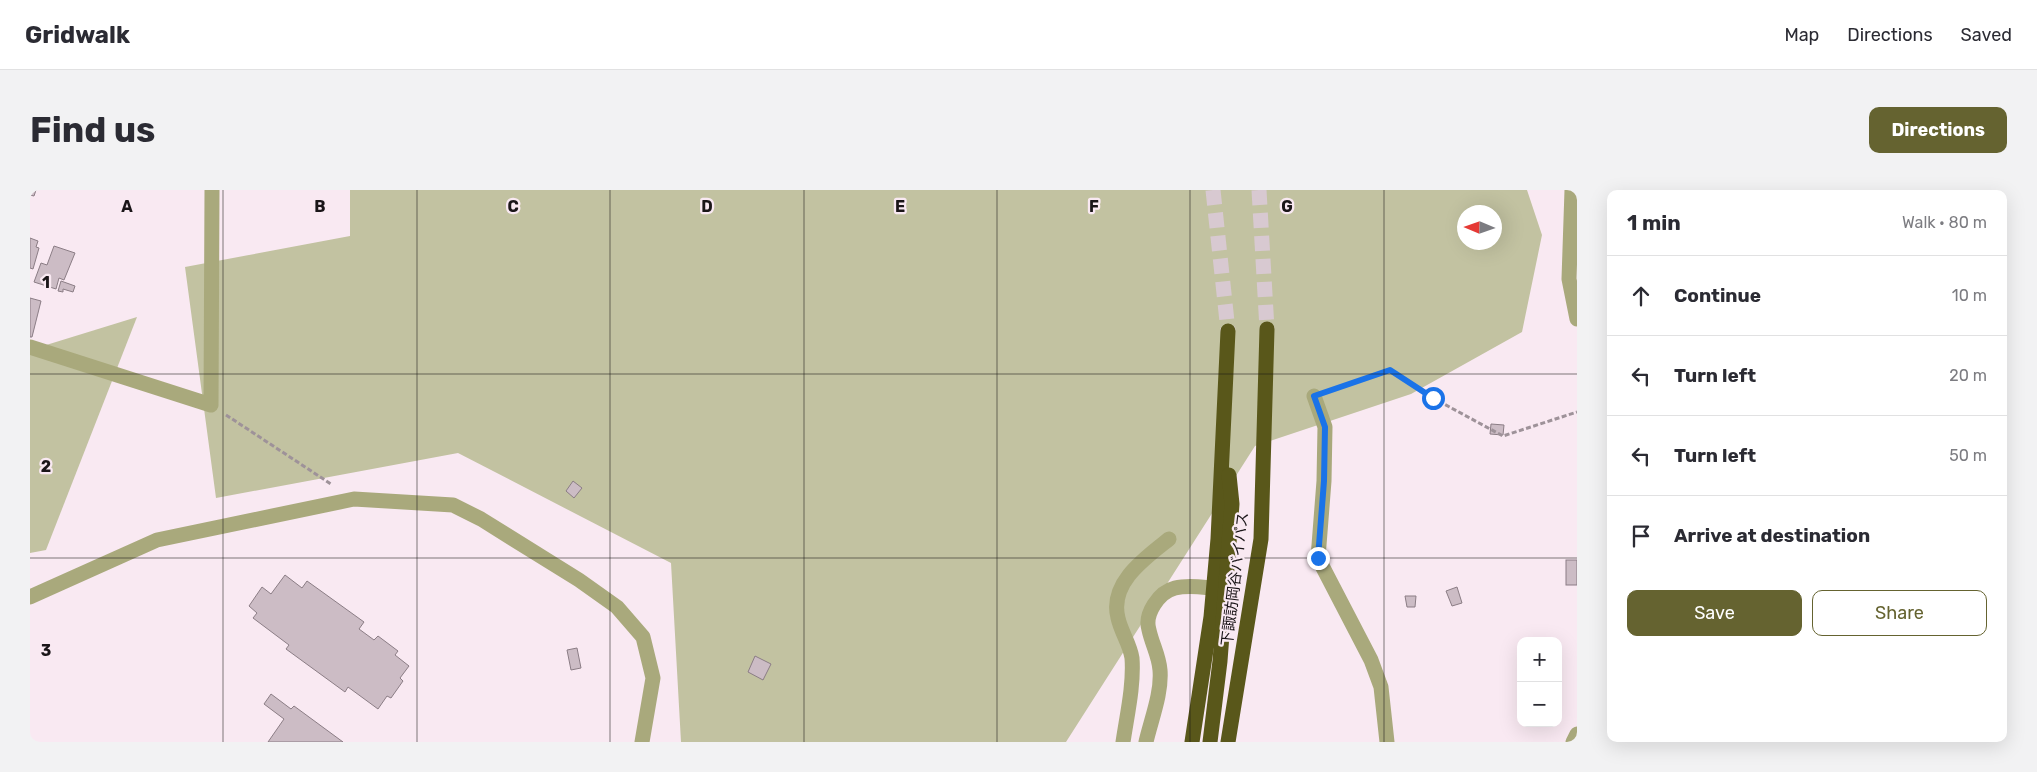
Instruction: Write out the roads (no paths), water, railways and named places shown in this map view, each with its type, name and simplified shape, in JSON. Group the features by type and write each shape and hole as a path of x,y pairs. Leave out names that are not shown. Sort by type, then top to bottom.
{"highway":[{"name":"下諏訪岡谷バイパス","path":"1228,742 1261,539 1267,329"},
{"name":"下諏訪岡谷バイパス","path":"1192,742 1213,588 1224,433 1228,331"},
{"path":"1210,742 1220,661 1232,504 1224,433"},
{"path":"1237,742 1240,724 1240,673"}],"street":[{"path":"30,347 211,405 212,190"},
{"path":"1572,190 1568,279 1577,319"},
{"path":"1314,396 1325,427 1324,481 1318,558 1370,660 1381,687 1386,742"},
{"path":"30,597 156,540 354,500 452,504 481,519 579,580 617,607 643,637 653,678 642,742"},
{"path":"1123,742 1132,673 1132,655 1118,617 1117,596 1134,570 1169,539"},
{"path":"1146,742 1160,672 1156,646 1148,628 1149,613 1157,601 1173,589 1194,586 1213,588"},
{"path":"1573,742 1577,734"}],"tunnel":[{"path":"1213,190 1228,331"},
{"path":"1259,190 1267,329"}]}
